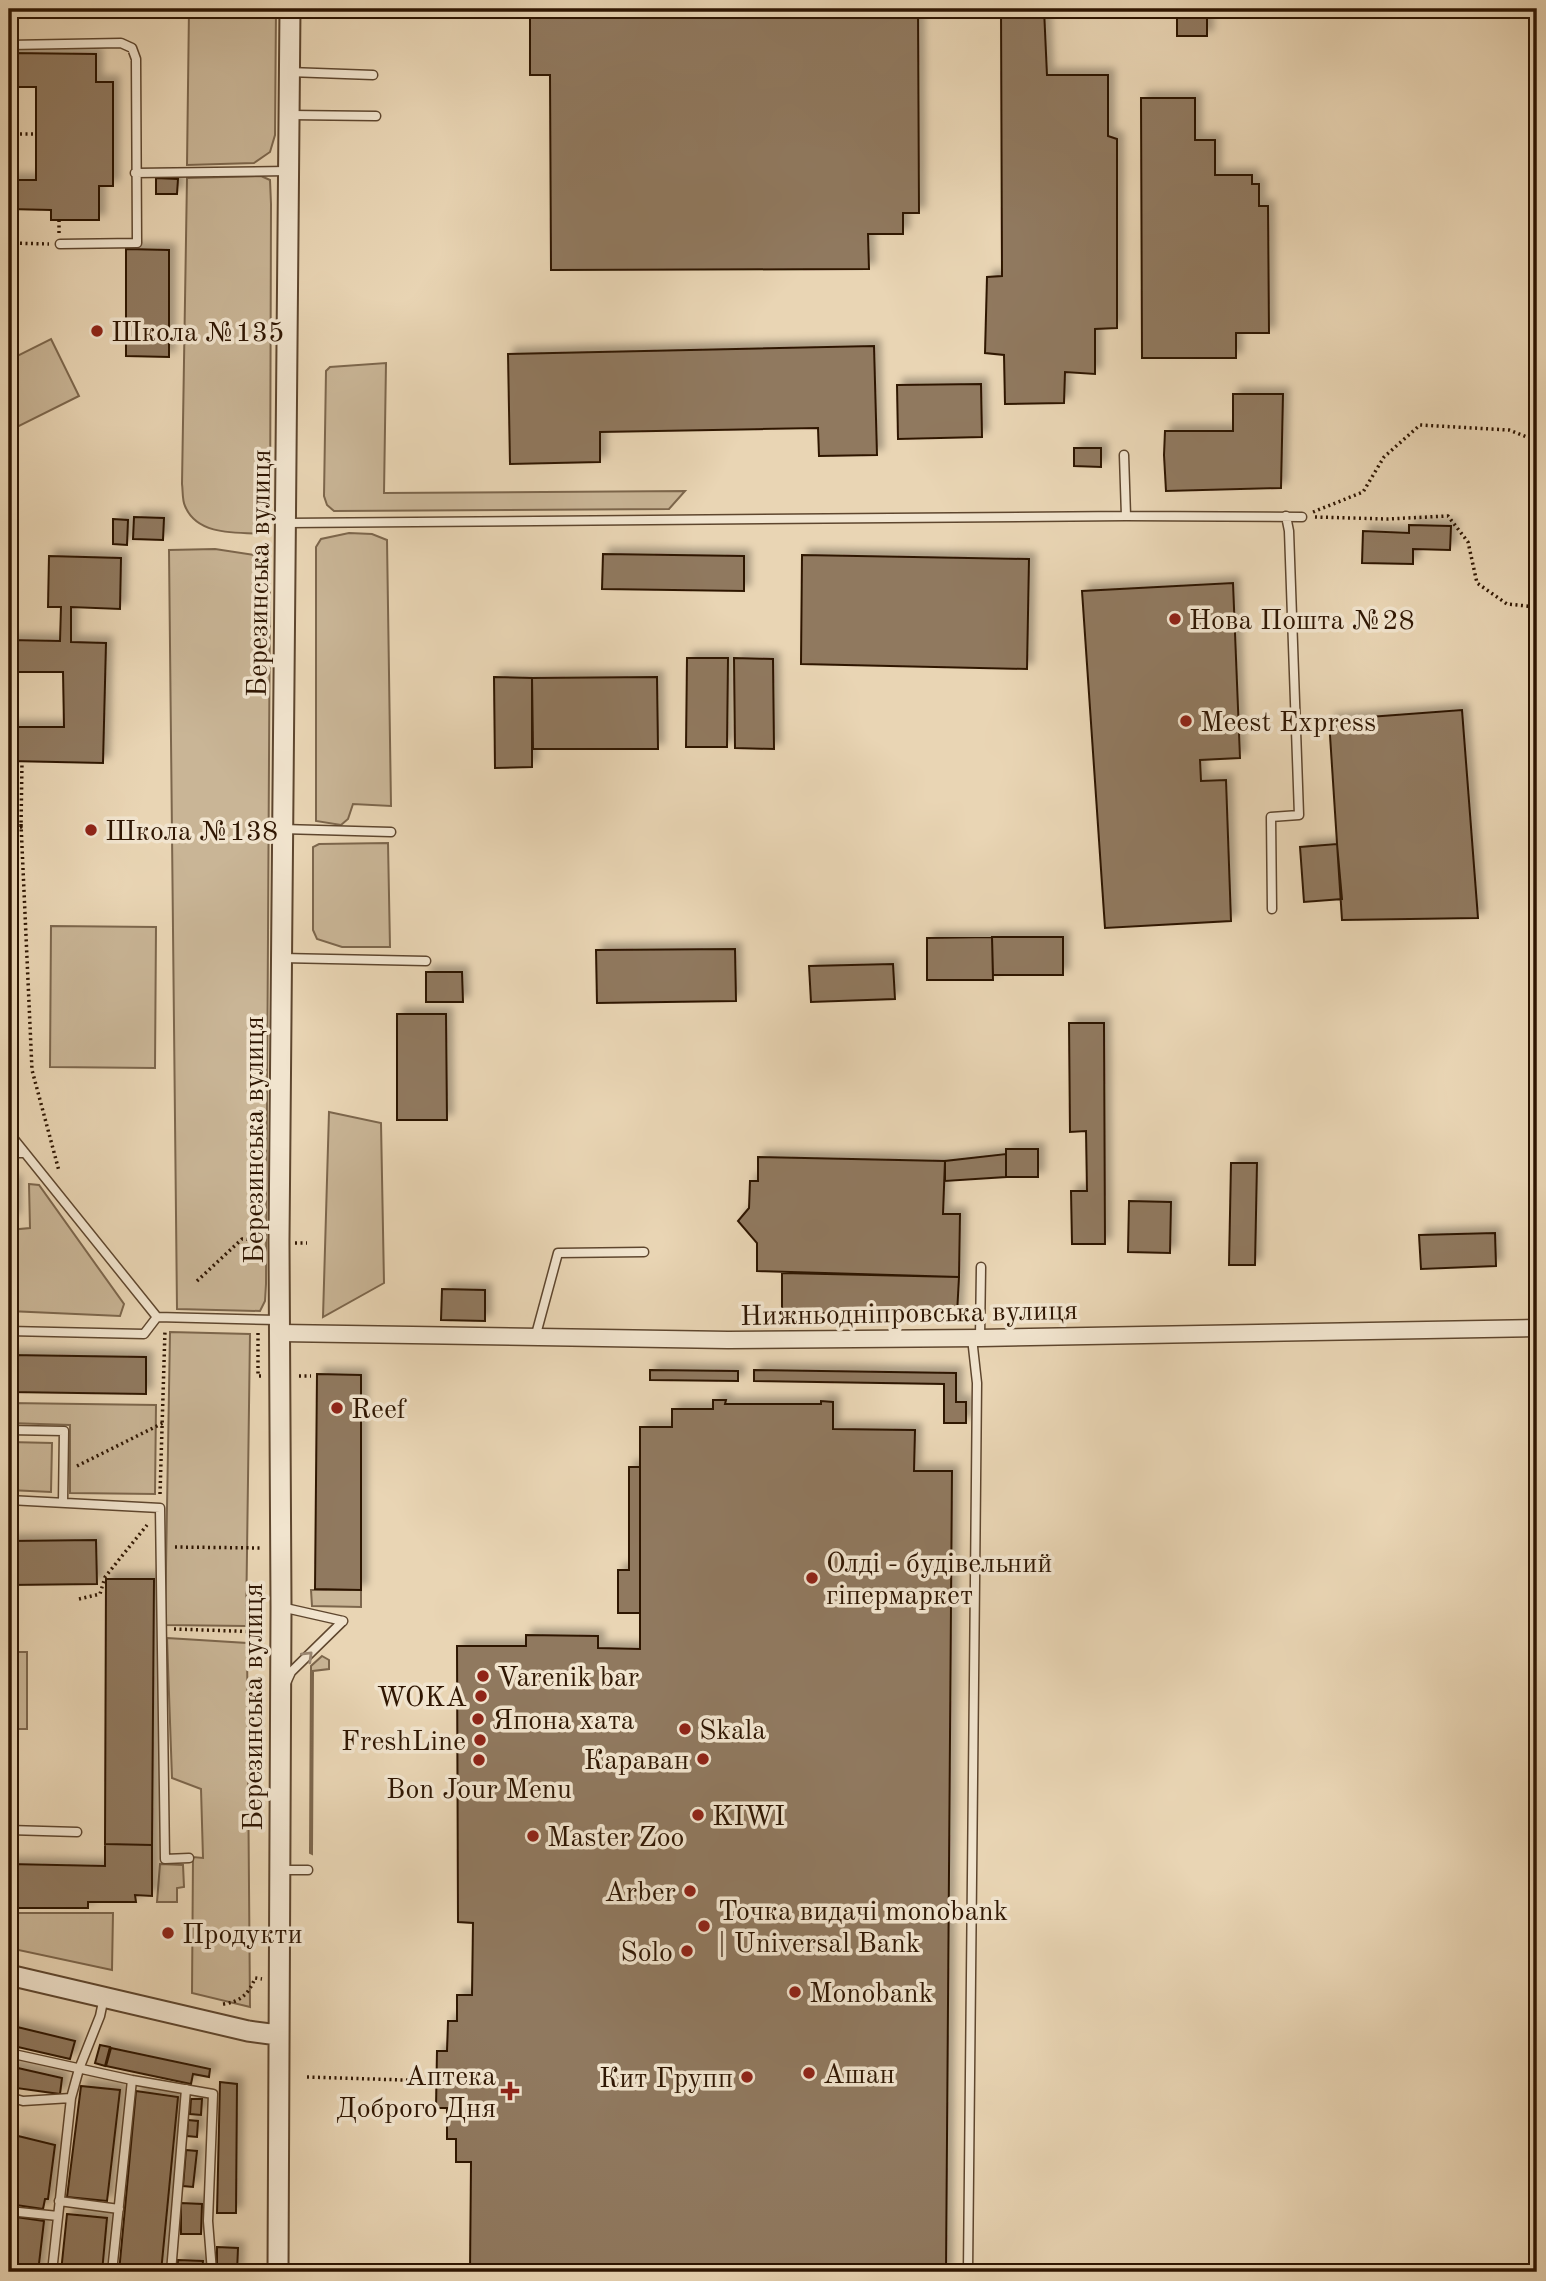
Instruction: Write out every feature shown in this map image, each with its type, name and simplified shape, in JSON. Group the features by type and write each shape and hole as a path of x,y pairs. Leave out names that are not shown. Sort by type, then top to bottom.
{"street":[{"name":"Березинська вулиця","path":"278,2272 281,1696 279,1241 290,9"},
{"name":"Нижньодніпровська вулиця","path":"280,1327 536,1338 714,1340 1537,1328"},
{"path":"9,1975 248,2031 278,2035"}],"lane":[{"path":"9,44 121,43 132,48 136,58 137,243 60,244"},
{"path":"289,72 373,75"},
{"path":"290,115 376,116"},
{"path":"135,173 288,171"},
{"path":"1124,455 1126,516"},
{"path":"1272,909 1271,817 1299,815 1289,531 1286,516"},
{"path":"287,523 1302,517"},
{"path":"282,829 391,832"},
{"path":"282,958 426,961"},
{"path":"9,1133 161,1317 280,1327"},
{"path":"9,1153 25,1153"},
{"path":"536,1338 558,1253 644,1252"},
{"path":"968,2272 976,1338 981,1267"},
{"path":"9,1331 144,1334 161,1317"},
{"path":"9,1430 64,1431 63,1502"},
{"path":"9,1500 160,1508 165,1859 189,1858"},
{"path":"281,1607 342,1621 291,1672 281,1696"},
{"path":"9,1829 77,1832"},
{"path":"279,1870 308,1870"},
{"path":"52,2272 71,2098 104,1997"},
{"path":"9,2053 132,2080 213,2094 208,2221 212,2272"},
{"path":"112,2272 132,2080"},
{"path":"172,2272 186,2089"},
{"path":"9,2097 23,2101 71,2098"},
{"path":"9,2107 23,2101"},
{"path":"59,2201 119,2209"},
{"path":"9,2211 58,2216"}],"path":[{"path":"9,134 36,134"},
{"path":"9,243 60,244 59,220"},
{"path":"1302,517 1363,492 1384,457 1420,425 1509,430 1537,441"},
{"path":"1302,517 1387,519 1448,516 1468,542 1477,583 1507,604 1537,607"},
{"path":"22,761 21,824 32,1070 59,1173 47,1181"},
{"path":"9,828 21,827 21,824"},
{"path":"197,1281 242,1239 307,1243"},
{"path":"79,1598 100,1594 106,1577 160,1508 163,1423 161,1317"},
{"path":"258,1333 258,1376"},
{"path":"63,1473 163,1423"},
{"path":"162,1546 281,1547"},
{"path":"161,1628 281,1632"},
{"path":"219,2005 231,2004 246,1994 255,1978 279,1980"},
{"path":"307,2077 436,2081"}],"shaded area":[{"path":"189,9 276,9 275,135 270,152 254,163 187,165"},
{"path":"261,176 270,180 271,204 270,534 234,533 200,524 185,506 182,484 187,178"},
{"path":"51,339 79,396 9,431 9,360"},
{"path":"386,363 384,493 685,491 669,509 334,511 327,505 324,496 326,371 330,367"},
{"path":"349,533 372,534 387,540 391,806 353,804 348,819 341,825 316,821 316,547 321,539"},
{"path":"215,549 268,557 270,587 266,1284 265,1301 260,1311 177,1309 169,550"},
{"path":"388,843 390,947 342,947 317,939 313,930 313,847 319,844"},
{"path":"51,926 156,927 155,1068 50,1067"},
{"path":"329,1112 381,1123 384,1283 323,1317"},
{"path":"29,1184 39,1185 124,1304 120,1316 9,1311 9,1230 30,1228"},
{"path":"170,1332 250,1334 246,1626 165,1625"},
{"path":"9,1403 156,1405 155,1494 70,1493 70,1425 9,1423"},
{"path":"9,1442 52,1443 51,1492 9,1490"},
{"path":"311,1590 361,1590 361,1607 312,1606"},
{"path":"167,1638 247,1643 250,2007 192,1993 193,1857 203,1858 201,1789 172,1778"},
{"path":"9,1652 27,1652 27,1729 9,1729"},
{"path":"322,1656 329,1660 329,1669 313,1671 312,1854 311,1666"},
{"path":"160,1864 183,1865 184,1887 177,1888 177,1902 157,1902"},
{"path":"9,1913 113,1913 112,1970 9,1948"}],"building":[{"path":"530,9 918,9 919,213 903,213 903,234 868,234 869,269 551,270 550,75 530,75"},
{"path":"1001,9 1044,9 1047,75 1108,75 1108,136 1117,139 1117,328 1095,329 1095,374 1065,372 1064,403 1005,404 1004,355 985,353 987,277 1002,276"},
{"path":"1177,9 1207,9 1207,36 1177,36"},
{"path":"9,53 96,54 96,82 113,82 113,186 99,186 99,220 51,220 51,210 9,209 9,180 36,180 36,87 9,87"},
{"path":"1141,98 1195,98 1195,140 1215,140 1215,175 1252,175 1252,184 1259,184 1259,206 1268,206 1269,333 1236,333 1236,358 1142,358"},
{"path":"156,178 178,179 177,194 156,194"},
{"path":"126,249 169,250 169,357 126,356"},
{"path":"874,346 877,455 819,456 818,428 600,432 600,462 510,464 508,354"},
{"path":"981,384 982,437 898,439 897,385"},
{"path":"1233,394 1283,394 1281,488 1166,491 1165,431 1233,431"},
{"path":"1074,448 1101,448 1101,467 1074,466"},
{"path":"134,517 164,518 163,540 133,539"},
{"path":"113,519 128,520 127,545 113,544"},
{"path":"1409,525 1451,526 1450,550 1413,549 1413,564 1362,563 1363,531 1409,533"},
{"path":"603,554 744,556 744,591 602,589"},
{"path":"802,555 1029,559 1027,669 801,664"},
{"path":"49,556 121,558 120,609 71,607 71,642 106,643 103,763 9,761 9,727 64,727 63,672 9,672 9,640 60,641 61,607 48,607"},
{"path":"1233,583 1240,758 1200,760 1201,781 1226,780 1231,921 1105,928 1082,591"},
{"path":"687,658 728,658 727,747 686,747"},
{"path":"734,658 773,659 774,749 735,748"},
{"path":"494,677 532,678 532,767 495,768"},
{"path":"657,677 658,749 533,749 532,678"},
{"path":"1462,710 1478,918 1342,920 1329,720"},
{"path":"1337,844 1342,899 1304,902 1300,847"},
{"path":"1531,865 1537,865 1537,901 1531,901"},
{"path":"992,937 1063,937 1063,975 993,975"},
{"path":"992,937 993,980 927,980 927,938"},
{"path":"735,949 736,1001 597,1003 596,950"},
{"path":"893,964 895,999 811,1002 809,966"},
{"path":"426,972 462,972 463,1002 426,1002"},
{"path":"397,1014 446,1014 447,1120 397,1120"},
{"path":"1069,1023 1104,1023 1105,1244 1072,1244 1071,1191 1087,1191 1086,1131 1070,1132"},
{"path":"1006,1149 1038,1149 1038,1177 1006,1177"},
{"path":"1006,1154 1006,1177 945,1181 945,1161"},
{"path":"758,1157 945,1161 943,1214 960,1214 959,1277 757,1271 757,1243 738,1221 749,1208 750,1181 758,1181"},
{"path":"1231,1163 1257,1163 1255,1265 1229,1265"},
{"path":"9,1182 15,1182 14,1219 9,1219"},
{"path":"1129,1201 1171,1202 1170,1253 1128,1252"},
{"path":"1495,1233 1496,1266 1421,1269 1419,1235"},
{"path":"782,1273 959,1277 957,1314 782,1313"},
{"path":"442,1289 485,1290 485,1321 441,1320"},
{"path":"9,1355 146,1357 146,1394 9,1392"},
{"path":"650,1370 738,1371 738,1381 650,1380"},
{"path":"754,1370 956,1373 956,1402 966,1402 966,1423 944,1423 944,1384 754,1381"},
{"path":"317,1374 361,1375 361,1590 315,1589"},
{"name":"Караван","path":"713,1400 726,1400 725,1404 833,1402 833,1429 915,1430 914,1471 952,1471 946,2272 470,2272 471,2162 456,2162 456,2139 447,2139 447,2108 436,2108 437,2051 447,2051 448,2021 457,2021 457,1995 472,1995 473,1923 458,1922 457,1646 526,1646 526,1635 598,1636 598,1648 640,1649 640,1427 672,1427 672,1409 713,1409"},
{"path":"629,1467 640,1467 640,1613 618,1613 618,1570 629,1570"},
{"path":"96,1540 97,1584 9,1585 9,1541"},
{"path":"106,1579 154,1579 152,1845 105,1844"},
{"path":"105,1844 152,1845 152,1896 135,1895 136,1902 88,1902 88,1908 9,1908 9,1864 105,1866"},
{"path":"9,2025 75,2041 70,2059 9,2045"},
{"path":"100,2045 110,2047 105,2066 95,2063"},
{"path":"111,2048 210,2069 209,2077 193,2074 191,2084 106,2066"},
{"path":"9,2066 62,2078 60,2094 9,2087"},
{"path":"220,2082 237,2084 236,2213 217,2213"},
{"path":"81,2086 120,2090 107,2201 67,2197"},
{"path":"136,2091 178,2097 161,2272 119,2272"},
{"path":"191,2099 202,2099 201,2115 190,2114"},
{"path":"188,2120 198,2121 197,2137 187,2136"},
{"path":"14,2135 55,2145 48,2199 45,2199 43,2209 9,2204"},
{"path":"186,2150 197,2151 193,2187 183,2186"},
{"path":"181,2203 202,2204 201,2234 181,2234"},
{"path":"67,2214 107,2218 102,2272 61,2272"},
{"path":"9,2216 44,2221 38,2272 9,2272"},
{"path":"217,2247 238,2248 237,2272 217,2272"},
{"path":"178,2260 203,2261 202,2272 177,2272"}],"place":[{"name":"Школа №135","path":"97,331"},
{"name":"Нова Пошта №28","path":"1175,619"},
{"name":"Meest Express","path":"1186,721"},
{"name":"Школа №138","path":"91,830"},
{"name":"Reef","path":"337,1408"},
{"name":"Олді - будівельний гіпермаркет","path":"812,1578"},
{"name":"Varenik bar","path":"483,1676"},
{"name":"WOKA","path":"481,1696"},
{"name":"Япона хата","path":"478,1719"},
{"name":"Skala","path":"685,1729"},
{"name":"FreshLine","path":"480,1740"},
{"name":"Караван","path":"703,1759"},
{"name":"Bon Jour Menu","path":"479,1760"},
{"name":"KIWI","path":"698,1815"},
{"name":"Master Zoo","path":"533,1836"},
{"name":"Arber","path":"690,1891"},
{"name":"Точка видачі monobank | Universal Bank","path":"704,1926"},
{"name":"Продукти","path":"168,1933"},
{"name":"Solo","path":"687,1951"},
{"name":"Monobank","path":"795,1992"},
{"name":"Ашан","path":"809,2073"},
{"name":"Кит Групп","path":"747,2077"},
{"name":"Аптека Доброго Дня","path":"510,2091"}]}
